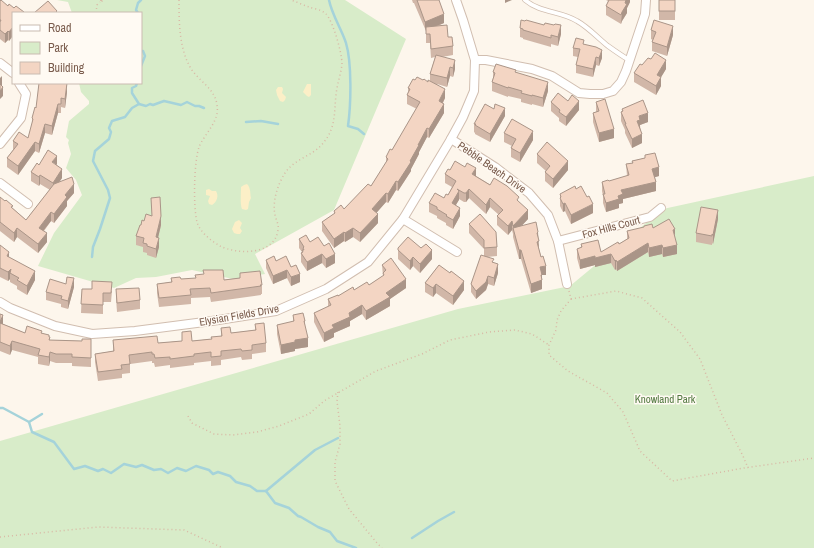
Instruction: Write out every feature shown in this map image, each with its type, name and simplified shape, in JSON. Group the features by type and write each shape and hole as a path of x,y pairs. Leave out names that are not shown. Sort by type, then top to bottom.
{"street":[{"name":"Elysian Fields Drive","path":"0,302 10,308 55,326 92,334 135,331 276,311 326,289 368,262 403,219 451,139 463,117 474,91 475,60 456,0"},
{"path":"475,60 486,60 532,69 552,76 578,93 602,94 613,91 621,82 630,60 645,14 646,0"},
{"path":"0,63 12,72"},
{"path":"0,144 21,118 26,94 20,84"},
{"name":"Pebble Beach Drive","path":"451,139 495,167 529,193 548,215 558,241 567,284"},
{"path":"0,183 28,204"},
{"name":"Fox Hills Court","path":"558,241 650,217 661,208"},
{"path":"403,219 456,252"}],"lane":[{"path":"525,0 542,10 569,17 579,22 610,47 630,60"}],"path":[{"path":"96,12 97,5 100,1 104,0"},
{"path":"178,0 179,24 187,60 193,71 213,93 216,98 218,108 216,117 201,143 198,152 194,191 197,222 202,232 220,246 247,252 258,250 267,246 275,239 279,228 274,213 274,201 284,174 293,165 323,144 331,130 334,120 336,93 342,56 331,22 325,13 320,10 291,0"},
{"path":"567,284 571,299"},
{"path":"748,468 722,414 700,359 680,332 642,298 616,291 571,299 561,311 557,320 556,330 549,345 549,355 568,371 607,393 623,412 640,451 672,481 814,458"},
{"path":"188,416 192,424 214,434 233,435 257,432 279,426 309,414 324,401 338,392 376,371 422,354 450,340 489,332 515,330 532,334 549,345"},
{"path":"338,392 337,402 340,426 340,444 335,462 336,481 349,509 382,548"},
{"path":"0,537 98,527 184,530 223,548"}],"green space":[{"path":"57,0 345,0 406,39 334,210 255,254 265,274 233,279 192,270 156,277 136,278 114,288 38,266 54,233 82,195 76,180 66,168 71,154 68,143 69,140 66,137 69,121 89,104 89,101 81,92 79,84 142,84 142,12 72,12 68,2"},
{"name":"Knowland Park","path":"814,176 814,548 0,548 0,441 458,309 570,286 663,209"}],"sand":[{"path":"307,84 311,84 311,95 309,97 303,92"},
{"path":"278,87 282,87 282,93 286,97 283,102 280,101 277,95 276,90"},
{"path":"247,184 250,189 251,198 248,209 246,210 242,209 241,204 241,187"},
{"path":"209,189 216,191 217,195 216,201 212,205 209,204 208,201 210,196 206,195 206,190"},
{"path":"239,220 242,223 240,228 242,231 240,234 237,234 234,233 232,229 235,222"}],"building":[{"path":"1,0 8,6 9,4 14,8 16,6 24,12 12,12 12,28 5,34 0,30"},
{"path":"417,0 439,0 444,14 425,22"},
{"path":"609,0 626,0 625,3 627,4 621,15 606,6"},
{"path":"659,0 675,0 675,11 659,11"},
{"path":"48,1 57,11 56,12 35,12"},
{"path":"521,20 544,25 545,23 561,25 558,37 551,35 551,38 523,30 520,28"},
{"path":"654,20 673,26 667,47 652,42 656,32 651,30"},
{"path":"447,25 448,37 452,37 453,46 431,49 430,34 426,34 426,27"},
{"path":"576,38 584,40 583,44 602,50 599,58 596,57 593,69 576,65 580,49 573,48"},
{"path":"655,53 666,60 657,75 661,77 656,86 634,73 640,64 642,65 648,58 651,59"},
{"path":"436,55 455,60 453,68 450,67 447,78 430,74"},
{"path":"496,64 516,70 515,72 548,82 543,98 521,93 522,91 492,82"},
{"path":"417,77 428,82 428,80 445,89 439,101 444,104 429,129 427,128 410,161 411,162 398,182 396,181 388,194 386,193 372,209 378,214 360,233 353,228 334,239 322,222 335,213 334,211 341,205 344,209 368,184 371,186 388,159 386,157 390,149 392,150 420,102 407,95 410,89 408,88 413,79 415,80"},
{"path":"0,84 3,87 0,91"},
{"path":"39,84 67,84 65,99 61,98 61,104 58,104 52,126 45,124 39,144 35,142 18,166 7,158 18,144 13,141 19,132 28,138 35,107 36,108"},
{"path":"558,93 568,101 572,95 579,101 566,117 559,112 560,110 551,102"},
{"path":"605,99 614,129 599,133 593,113 599,111 596,102"},
{"path":"643,100 648,113 639,116 640,120 637,121 642,134 632,139 621,112 623,111 622,109"},
{"path":"485,104 494,109 495,104 505,108 490,134 474,124"},
{"path":"512,119 533,131 520,153 511,148 516,139 504,133"},
{"path":"547,142 568,161 553,179 545,172 550,166 537,154"},
{"path":"48,150 57,156 52,162 62,169 53,183 40,175 39,177 31,172 37,163 39,165"},
{"path":"655,153 659,167 652,169 656,182 621,190 623,194 618,196 619,199 606,203 603,194 605,194 602,182 629,175 626,164 645,158 645,155"},
{"path":"455,161 465,167 467,163 476,168 472,174 490,185 494,178 507,186 519,197 517,200 528,210 513,226 512,221 508,226 497,216 503,210 490,198 486,205 469,189 466,193 464,193 457,189 459,191 452,203 460,208 453,220 446,216 447,215 437,209 437,207 429,203 435,193 444,198 446,194 448,195 456,181 445,174 448,169 450,170"},
{"path":"72,177 74,184 65,195 67,197 54,214 51,212 39,228 47,233 38,244 17,228 14,233 0,222 0,197 13,206 11,207 26,220 54,184"},
{"path":"575,186 576,189 581,186 593,204 571,215 565,203 563,204 560,194"},
{"path":"160,197 161,216 156,237 159,238 156,249 143,243 144,238 136,236 146,214 152,216 151,198"},
{"path":"701,207 718,210 712,236 696,233"},
{"path":"480,214 496,232 497,247 484,248 484,240 469,224"},
{"path":"669,219 675,229 673,230 677,245 663,248 662,245 649,248 648,243 617,262 611,254 580,260 577,249 582,247 581,244 598,240 601,252 618,242 619,244 629,238 627,231 652,224 653,228"},
{"path":"536,222 539,241 537,242 541,257 543,256 546,266 540,267 542,280 531,284 513,228"},
{"path":"306,235 310,242 318,237 324,246 329,243 335,254 326,259 322,254 307,262 301,253 303,252 302,250 304,250 304,247 299,239"},
{"path":"408,237 421,248 426,244 432,250 420,264 413,257 410,261 398,250 398,248"},
{"path":"0,245 9,252 7,256 35,271 27,286 17,280 19,278 10,273 11,269 8,272 0,268"},
{"path":"481,255 494,259 492,262 498,264 494,278 488,276 486,282 476,291 471,284"},
{"path":"274,256 276,261 286,256 291,267 296,265 300,274 291,277 287,270 273,276 266,260"},
{"path":"391,258 406,279 386,293 390,297 366,311 362,305 349,313 350,317 332,325 334,328 324,333 314,313 331,305 328,299 338,296 353,287 354,290 367,282 369,285 384,275 383,273 386,270 382,265"},
{"path":"439,265 450,273 451,271 464,281 453,296 436,284 433,288 425,283"},
{"path":"203,270 223,270 224,280 240,278 240,273 260,271 262,285 211,293 210,288 190,289 191,295 159,298 157,284 172,282 171,278 196,278 195,275 204,274"},
{"path":"67,277 74,278 68,301 61,299 62,296 46,292 50,279 66,284"},
{"path":"92,281 112,282 111,293 103,293 103,305 81,304 82,289 92,289"},
{"path":"139,288 140,300 117,303 116,289"},
{"path":"303,313 308,338 295,340 295,342 281,345 277,325 294,321 293,315"},
{"path":"0,314 3,315 0,322"},
{"path":"0,323 25,333 27,326 42,331 41,333 49,335 49,340 82,341 82,339 91,339 91,358 72,357 72,354 56,354 50,352 49,357 38,355 40,349 12,341 10,346 0,342"},
{"path":"264,323 266,343 252,345 252,350 242,351 241,349 221,351 221,356 211,357 211,352 170,359 170,357 155,358 152,352 129,355 130,364 121,365 122,369 98,372 95,354 114,351 113,340 157,336 158,343 182,341 182,332 191,331 192,341 212,339 211,337 222,336 221,328 230,327 231,333 256,330 255,324"}],"waterway":[{"path":"137,12 136,10 138,3 141,0"},
{"path":"329,0 348,51 350,84 348,126 358,129 364,134"},
{"path":"142,51 145,56 142,64"},
{"path":"137,84 132,88 132,93 139,104 146,106 164,101 181,105 187,102 204,108"},
{"path":"92,257 93,247 110,198 108,190 93,161 95,151 109,139 111,132 109,128 112,121 125,117 132,108 139,104"},
{"path":"246,122 261,121 278,124"},
{"path":"0,408 3,408 29,422 32,432 54,442 74,469 85,466 98,471 103,469 111,473 124,464 136,467 142,465 154,470 161,469 168,473 177,468 186,471 196,466 209,470 213,474 218,472 230,476 236,482 250,486 257,491 266,491"},
{"path":"29,422 42,414"},
{"path":"266,491 315,450 338,438"},
{"path":"266,491 275,503 289,508 298,516 330,532 337,541 356,548"},
{"path":"412,538 454,512"}]}
